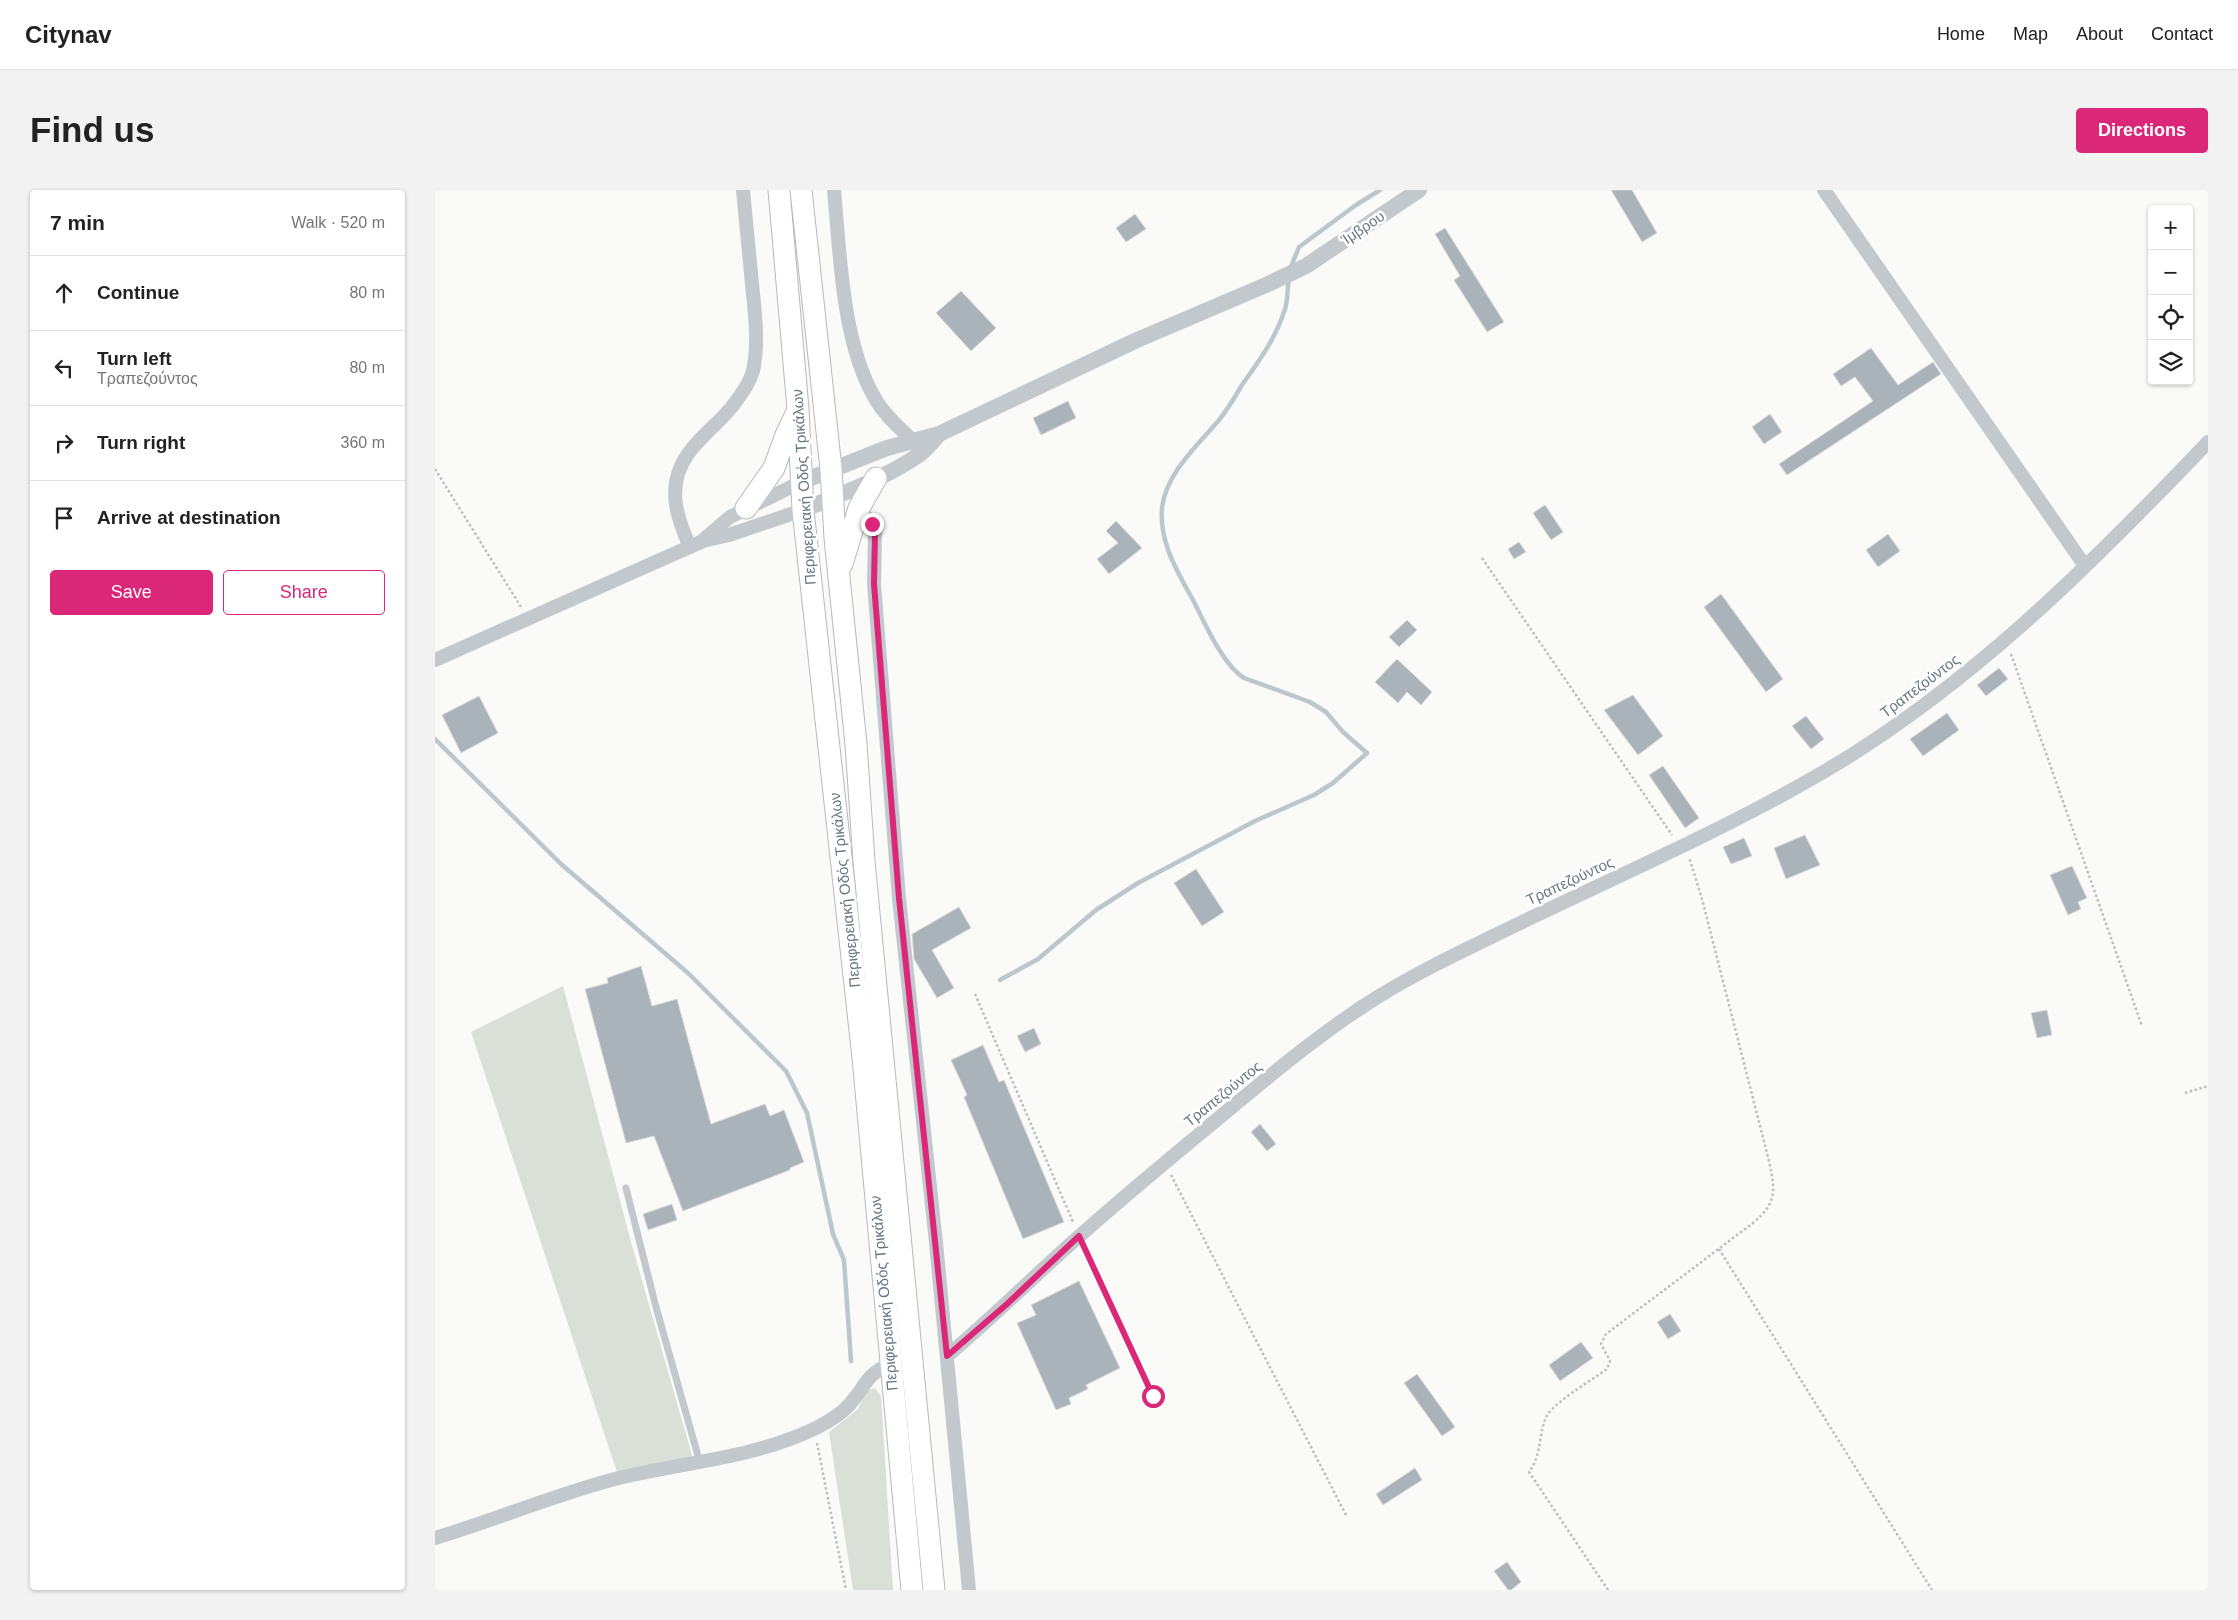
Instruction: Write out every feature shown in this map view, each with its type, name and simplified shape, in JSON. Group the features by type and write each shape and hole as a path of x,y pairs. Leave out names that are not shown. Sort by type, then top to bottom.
{"main road":[{"name":"Περιφερειακή Οδός Τρικάλων","path":"779,190 798,409 803,510 863,1058 912,1590"},
{"name":"Περιφερειακή Οδός Τρικάλων","path":"801,190 831,469 864,860 934,1590"},
{"path":"746,508 774,468 785,435 798,409"},
{"path":"840,577 845,550 859,508 876,478"}],"street":[{"path":"697,544 678,521 675,490 681,466 689,453 724,418 740,396 753,372 756,345 755,321 743,190"},
{"path":"834,190 843,278 857,354 875,399 886,415 911,440"},
{"name":"Ίμβρου","path":"939,434 1137,340 1306,266 1419,190"},
{"path":"1824,190 2085,566"},
{"path":"697,544 720,524 746,508 801,482 911,440 939,434"},
{"path":"435,660 697,544 803,510 876,478 921,453 939,434"},
{"name":"Τραπεζούντος","path":"947,1356 1007,1304 1079,1236 1165,1162 1331,1028 1380,995 1452,956 1682,847 1787,792 1855,752 1934,698 1977,664 2085,566 2144,509 2208,442"},
{"path":"859,508 872,524 875,533 874,584 895,849 969,1590"},
{"path":"435,1538 615,1479 701,1463 770,1446 814,1429 836,1417 850,1404 864,1381 875,1371 891,1363"}],"lane":[{"path":"626,1188 656,1307 701,1463"}],"path":[{"path":"435,469 529,619"},
{"path":"1482,558 1691,860 1774,1189 1772,1201 1762,1215 1606,1334 1601,1344 1610,1361 1607,1369 1548,1413 1536,1459 1529,1472 1608,1590"},
{"path":"2005,638 2142,1026"},
{"path":"975,994 1079,1236 1153,1396"},
{"path":"2185,1093 2208,1086"},
{"path":"1165,1162 1347,1517"},
{"path":"1719,1248 1932,1590"},
{"path":"814,1429 846,1590"}],"shaded area":[{"path":"563,986 631,1242 693,1459 617,1472 471,1032"},
{"path":"875,1388 881,1396 893,1590 853,1590 829,1432 858,1409 866,1391"}],"building":[{"path":"1611,190 1632,190 1657,233 1642,242"},
{"path":"1135,214 1146,229 1126,242 1116,228"},
{"path":"1445,228 1504,322 1487,332 1454,280 1460,276 1435,234"},
{"path":"961,291 996,328 971,351 936,313"},
{"path":"1871,348 1898,385 1933,362 1941,374 1787,475 1779,464 1873,401 1855,377 1841,386 1833,374"},
{"path":"1068,401 1076,418 1041,435 1033,418"},
{"path":"1770,414 1782,432 1764,444 1752,427"},
{"path":"1545,505 1563,532 1551,540 1533,513"},
{"path":"1116,521 1142,548 1109,574 1097,559 1118,543 1106,531"},
{"path":"1888,534 1900,551 1878,567 1866,550"},
{"path":"1519,542 1526,552 1514,559 1508,549"},
{"path":"1721,594 1783,679 1766,692 1704,607"},
{"path":"1407,620 1417,630 1399,647 1389,637"},
{"path":"1397,659 1432,692 1421,705 1407,692 1398,703 1375,682"},
{"path":"1999,668 2008,679 1986,696 1977,685"},
{"path":"1633,695 1663,736 1638,755 1604,710"},
{"path":"479,696 498,733 461,753 442,715"},
{"path":"1947,713 1959,730 1923,756 1910,739"},
{"path":"1806,716 1824,739 1811,749 1792,726"},
{"path":"1663,766 1699,818 1685,828 1649,775"},
{"path":"1805,835 1820,865 1786,879 1774,848"},
{"path":"1744,838 1752,856 1731,864 1723,847"},
{"path":"2072,866 2087,898 2078,902 2081,909 2068,915 2050,875"},
{"path":"1196,869 1224,912 1202,926 1174,883"},
{"path":"959,907 971,928 932,950 954,988 937,998 914,959 912,934"},
{"path":"641,966 652,1006 677,999 711,1124 765,1104 770,1116 784,1110 804,1162 790,1168 790,1170 683,1211 654,1136 626,1143 585,989 608,983 607,978"},
{"path":"2047,1010 2052,1035 2037,1038 2031,1013"},
{"path":"1034,1028 1041,1044 1025,1052 1017,1036"},
{"path":"983,1045 999,1082 1004,1080 1064,1222 1023,1239 964,1097 967,1095 951,1060"},
{"path":"1260,1124 1276,1144 1267,1151 1251,1132"},
{"path":"672,1204 677,1220 648,1230 643,1214"},
{"path":"1079,1281 1120,1368 1086,1385 1088,1389 1069,1398 1071,1404 1056,1410 1017,1323 1036,1315 1031,1305"},
{"path":"1670,1314 1681,1331 1668,1339 1657,1322"},
{"path":"1581,1342 1593,1358 1560,1381 1549,1365"},
{"path":"1417,1374 1455,1427 1442,1436 1404,1383"},
{"path":"1415,1468 1422,1480 1383,1505 1376,1494"},
{"path":"1507,1562 1521,1582 1511,1590 1508,1590 1494,1571"}],"waterway":[{"path":"1290,269 1299,247 1356,205 1380,190"},
{"path":"1000,980 1038,959 1096,910 1138,883 1255,821 1314,795 1333,783 1367,753 1343,732 1326,712 1310,702 1244,678 1236,672 1221,653 1175,567 1163,533 1162,508 1170,483 1184,460 1225,412 1267,349 1285,309 1289,279"},
{"path":"435,739 561,864 688,973 786,1071 807,1113 833,1234 844,1260 851,1361"}],"route":[{"path":"872,524 875,533 874,584 899,898 947,1356 1007,1304 1079,1236 1153,1396"}]}
